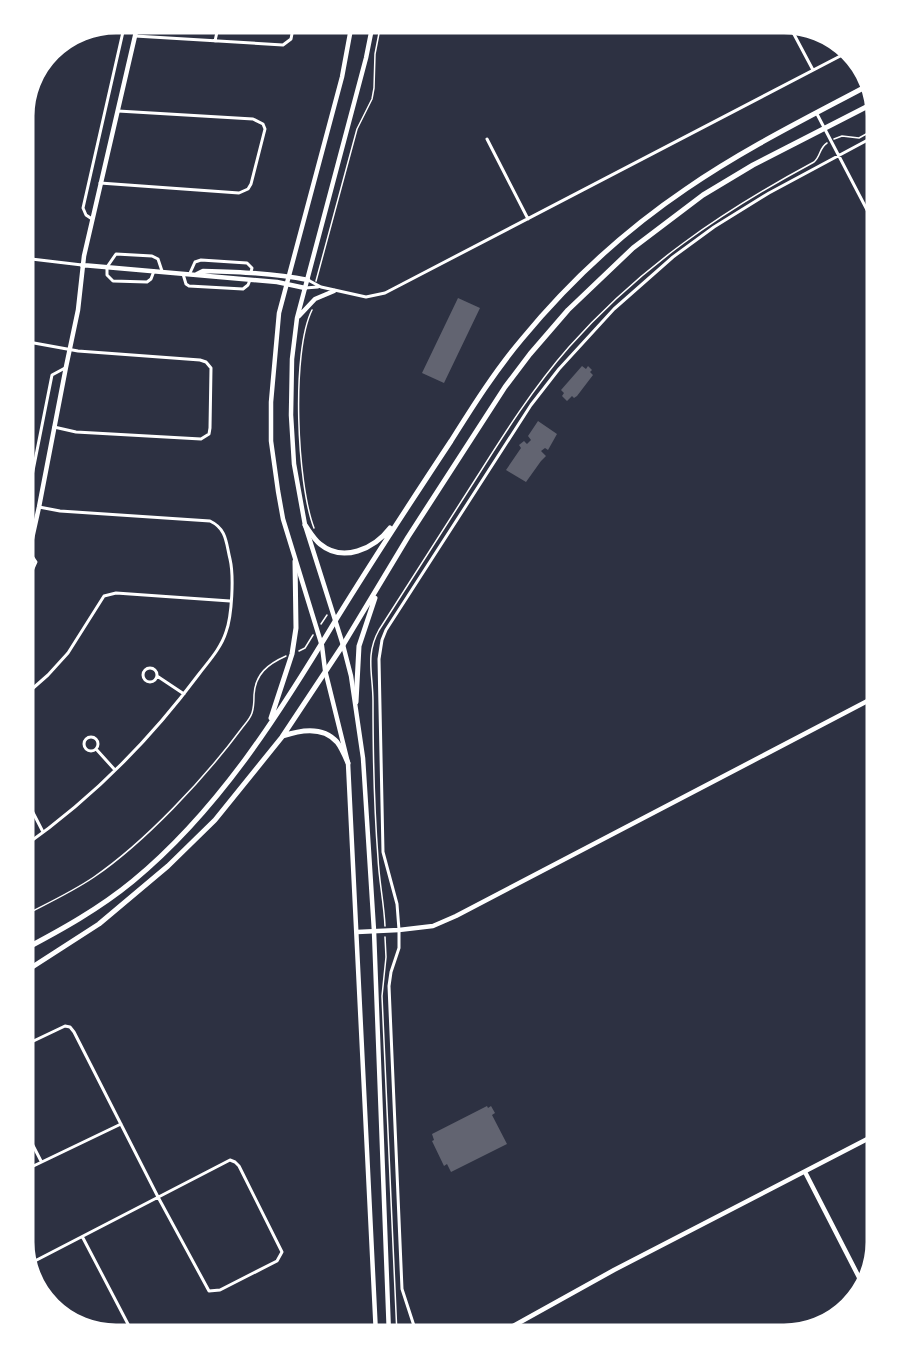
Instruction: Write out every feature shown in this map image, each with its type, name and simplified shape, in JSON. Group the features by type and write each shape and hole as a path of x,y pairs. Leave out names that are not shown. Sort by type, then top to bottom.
{"main road":[{"path":"33,532 78,310 82,265 136,33"},
{"path":"350,33 342,77 279,313 271,402 271,441 278,491 295,561 322,646 325,670 348,763 376,1325"},
{"path":"371,33 297,318 292,359 291,415 294,464 305,525 343,645 356,702 363,758 374,931 389,1325"},
{"path":"33,944 114,896 160,857 232,779 322,646 409,503 504,362 542,316 589,267 642,221 684,190 736,157 862,89"},
{"path":"33,966 99,924 168,866 215,820 282,737 343,645 408,537 499,395 568,310 617,263 683,209 753,165 866,107"},
{"path":"82,265 190,273 305,288"},
{"path":"197,274 203,271 251,272 308,280"},
{"path":"297,318 315,299 334,291"},
{"path":"305,525 321,545 334,551 353,552 364,549 383,536 409,503"},
{"path":"268,727 292,654 296,628 295,561"},
{"path":"356,702 359,646 380,586"},
{"path":"357,932 433,926 456,916 867,702"},
{"path":"282,737 294,732 310,730 324,733 336,741 348,763"},
{"path":"515,1325 614,1270 867,1140"},
{"path":"805,1172 859,1277"}],"street":[{"path":"92,219 86,215 83,208 123,33"},
{"path":"215,41 217,33"},
{"path":"135,36 283,45 291,39 292,33"},
{"path":"794,34 813,70"},
{"path":"308,280 334,291 366,297 386,293 841,56"},
{"path":"100,183 244,192 251,184 265,129 263,124 253,119 118,111"},
{"path":"817,113 867,208"},
{"path":"487,139 528,219"},
{"path":"414,1325 402,1289 389,986 399,948 399,930 397,904 383,852 379,659 382,640 386,630 531,405 574,351 614,309 673,257 714,227 769,193 867,141"},
{"path":"154,271 147,282 113,281 107,275 107,267 116,254 158,258 162,271"},
{"path":"33,259 82,265"},
{"path":"190,273 195,262 201,260 247,263 252,268 251,272"},
{"path":"183,273 186,284 189,286 243,290 250,280"},
{"path":"305,288 321,287"},
{"path":"33,342 69,350 200,360 210,368 210,428 206,437 193,440 76,432 54,427"},
{"path":"33,474 52,375 66,367"},
{"path":"33,839 116,770 184,694 223,640 228,622 232,567 223,532 219,525 210,521 60,511 39,507"},
{"path":"33,558 36,566 33,572"},
{"path":"33,688 68,653 101,599 109,594 230,601"},
{"path":"157,676 150,682 145,680 143,675 145,671 154,670 157,676 184,694"},
{"path":"92,737 96,739 98,745 96,749 91,751 86,749 84,744 86,740 92,737"},
{"path":"96,749 116,770"},
{"path":"33,813 43,832"},
{"path":"33,1040 60,1027 70,1027 74,1032 158,1197 209,1291 220,1290 280,1257 281,1247 235,1162 230,1160 158,1197 83,1238 36,1260"},
{"path":"33,1165 121,1124"},
{"path":"33,1146 41,1161"},
{"path":"83,1238 128,1325"}],"path":[{"path":"318,275 357,129 374,88 375,54 379,33"},
{"path":"838,137 859,138 867,134"},
{"path":"397,1325 382,996 386,957 385,931 373,771 373,693 370,657 375,638 514,419 542,379 574,342 610,304 667,254 739,204 814,162 824,145"},
{"path":"313,308 305,332 299,416 306,496 312,523 317,533"},
{"path":"33,910 93,878 175,806 212,765 251,716 255,687 260,673 272,662 292,654"}],"building":[{"path":"458,298 480,308 444,383 422,373"},
{"path":"582,366 586,369 588,366 593,375 577,396 574,398 572,396 567,401 562,396 564,393 561,390"},
{"path":"538,421 557,434 548,450 545,448 541,451 546,456 526,482 506,470 521,448 519,445 524,441 527,444 531,440 528,436"},
{"path":"487,1106 488,1108 491,1106 495,1113 492,1115 507,1144 451,1172 447,1164 444,1166 432,1141 434,1140 432,1134"}]}
